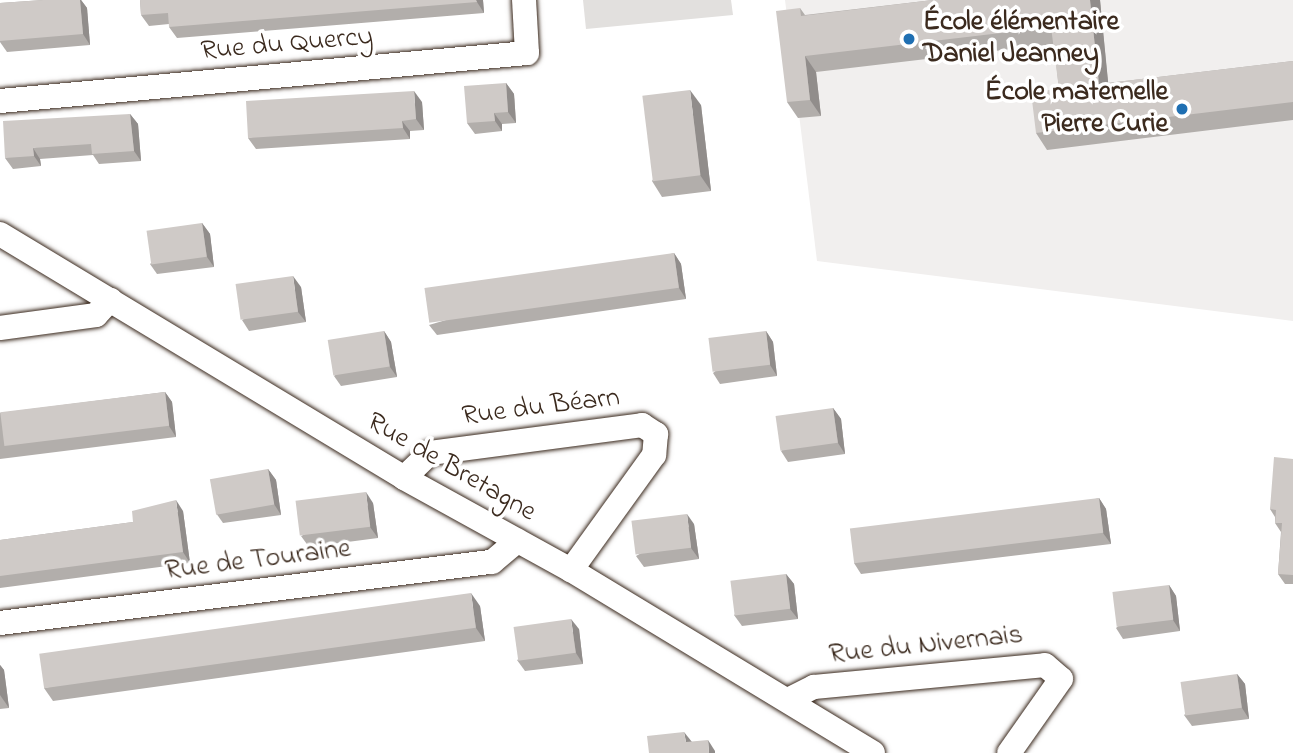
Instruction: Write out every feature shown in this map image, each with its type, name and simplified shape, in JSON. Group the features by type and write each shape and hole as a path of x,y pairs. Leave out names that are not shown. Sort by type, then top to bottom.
{"street":[{"name":"Rue du Quercy","path":"0,101 527,52 524,0"},
{"name":"Rue de Bretagne","path":"0,234 404,478 570,570 873,753"},
{"path":"0,328 96,316 110,300"},
{"name":"Rue du Béarn","path":"404,478 430,453 642,425 656,434 654,455 570,570"},
{"name":"Rue de Touraine","path":"0,623 492,562 517,541"},
{"name":"Rue du Nivernais","path":"789,700 814,687 1045,664 1061,679 1009,753"}],"shaded area":[{"path":"583,0 731,0 733,15 586,29"},
{"path":"785,0 1293,0 1293,321 817,261"}],"building":[{"path":"80,0 83,34 0,41 0,3"},
{"path":"140,0 477,2 169,27 168,13 141,15"},
{"path":"933,0 1090,0 1099,84 1293,61 1293,102 1036,133 1031,92 1059,89 1051,27 805,56 810,100 787,102 776,11 800,8 801,16"},
{"path":"506,83 508,112 494,113 495,121 467,123 464,86"},
{"path":"690,90 700,175 653,181 642,96"},
{"path":"414,91 416,119 402,121 403,128 248,138 246,101"},
{"path":"130,114 134,151 92,154 91,144 33,148 34,156 5,158 3,121"},
{"path":"202,223 207,257 151,264 147,231"},
{"path":"674,253 679,288 429,323 424,288"},
{"path":"293,276 298,312 241,320 236,284"},
{"path":"384,331 390,367 333,375 328,340"},
{"path":"766,331 770,365 713,372 708,338"},
{"path":"165,392 169,426 4,446 0,412"},
{"path":"833,408 838,443 780,451 776,416"},
{"path":"1274,457 1293,459 1293,575 1278,574 1282,523 1275,523 1276,510 1270,509"},
{"path":"268,469 274,504 216,515 210,479"},
{"path":"366,492 370,527 300,535 296,501"},
{"path":"1099,498 1103,533 854,563 850,529"},
{"path":"176,500 183,552 0,576 0,540 133,522 132,511"},
{"path":"687,514 691,548 636,555 631,521"},
{"path":"786,574 790,609 735,616 730,581"},
{"path":"1169,585 1173,620 1117,627 1112,592"},
{"path":"471,593 476,628 44,688 39,654"},
{"path":"571,619 576,653 518,661 514,627"},
{"path":"1237,674 1242,708 1185,716 1181,682"},
{"path":"684,732 686,742 708,740 709,753 649,753 647,736"}],"place":[{"name":"École élémentaire Daniel Jeanney","path":"909,39"},
{"name":"École maternelle Pierre Curie","path":"1182,109"}]}
